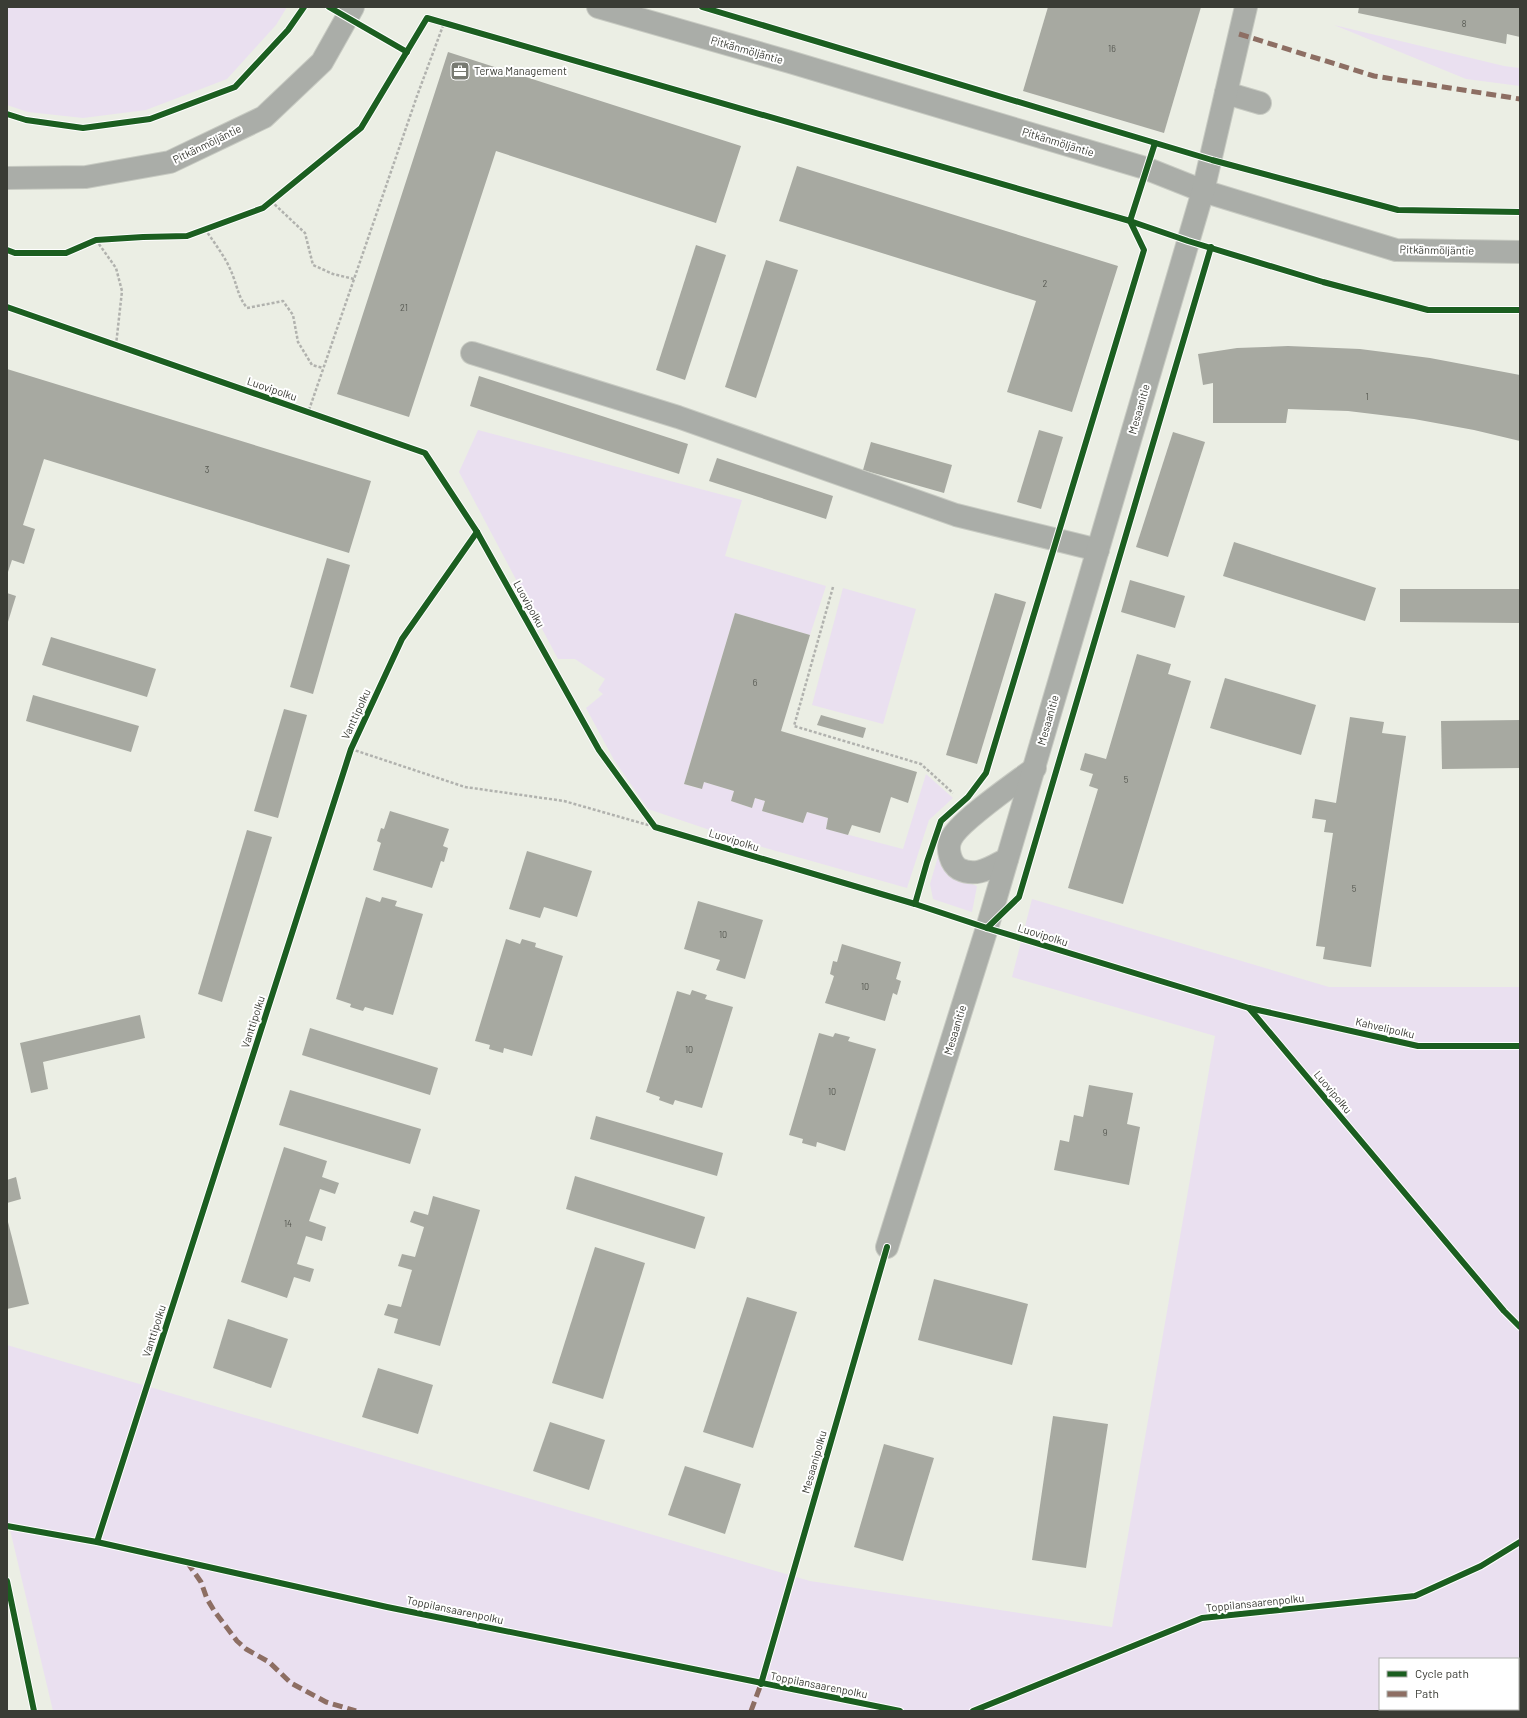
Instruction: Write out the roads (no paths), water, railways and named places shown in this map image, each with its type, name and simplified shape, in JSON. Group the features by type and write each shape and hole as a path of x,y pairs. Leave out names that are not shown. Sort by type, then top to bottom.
{"street":[{"name":"Pitkänmöljäntie","path":"7,178 86,177 170,162 264,116 322,62 353,7"},
{"name":"Pitkänmöljäntie","path":"598,7 798,64 1146,168 1203,191 1396,250 1520,252"},
{"name":"Mesaanitie","path":"887,1247 1035,768 1203,191 1246,7"},
{"path":"1226,93 1260,103"},
{"path":"472,354 678,417 956,515 1098,550"},
{"path":"1007,859 983,871 969,874 955,866 949,853 951,839 966,822 1035,768"}],"place":[{"name":"Terwa Management","path":"460,71"}]}
